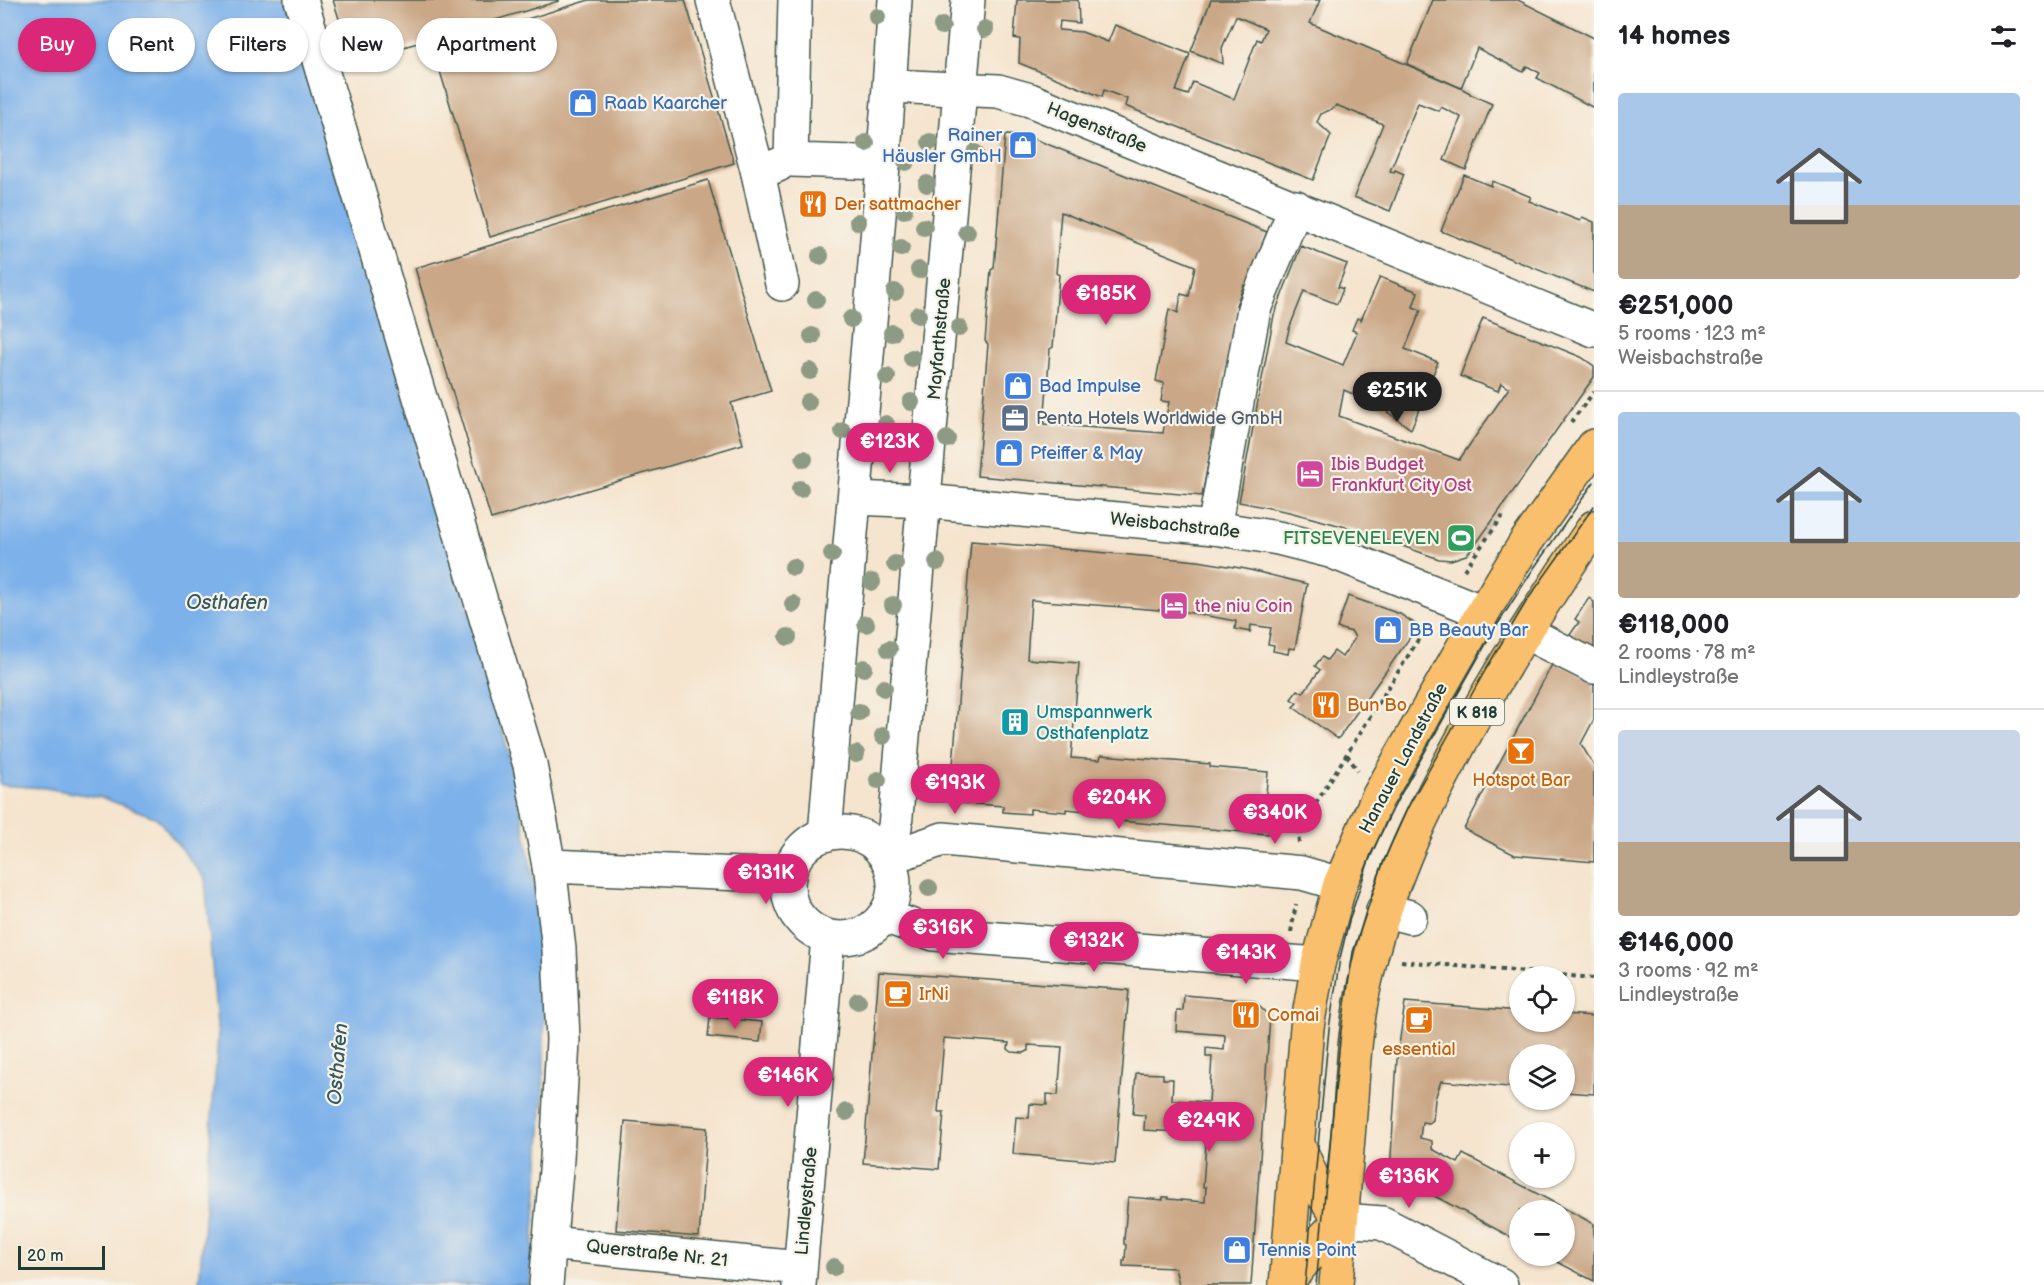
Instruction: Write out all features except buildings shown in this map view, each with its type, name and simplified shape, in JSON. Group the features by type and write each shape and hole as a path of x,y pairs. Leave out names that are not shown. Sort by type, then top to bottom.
{"main road":[{"name":"Hanauer Landstraße","path":"1286,1284 1307,1027 1318,964 1340,884 1377,800 1483,612 1526,542 1594,446"},
{"name":"K 818","path":"1336,1285 1356,1032 1364,987 1385,952 1397,914 1400,863 1419,821 1497,677 1594,527"},
{"path":"1340,884 1371,897 1397,914"},
{"path":"1318,964 1340,958 1385,952"},
{"path":"1286,1284 1341,1220 1314,1182 1298,1146"}],"street":[{"path":"301,0 530,765 549,866 559,949 563,1040 557,1159 546,1285"},
{"path":"713,0 758,173 782,284"},
{"path":"791,160 795,0"},
{"path":"825,834 884,163 895,0"},
{"name":"Mayfarthstraße","path":"887,857 895,827 968,0"},
{"name":"Hagenstraße","path":"890,86 998,91 1030,100 1594,330"},
{"path":"758,173 791,160 884,163"},
{"path":"1214,528 1254,309 1296,207"},
{"name":"Weisbachstraße","path":"855,498 924,501 1214,528 1278,538 1330,551 1483,612"},
{"path":"1525,632 1594,667"},
{"path":"837,832 856,834 873,842 887,857 895,881 893,899 885,916 869,930 852,937 828,937 808,926 796,912 789,895 789,876 797,857 809,843 825,834 837,832"},
{"path":"887,857 943,839 1302,873 1340,884"},
{"path":"549,866 789,876"},
{"path":"885,916 934,934 1318,964"},
{"name":"Lindleystraße","path":"799,1276 828,937"},
{"path":"1341,1220 1382,1223 1501,1285"},
{"name":"Querstraße Nr. 21","path":"549,1243 799,1276"}],"path":[{"path":"1385,952 1594,978"}],"water":[{"name":"Osthafen","path":"0,0 284,0 289,18 207,18 207,72 306,72 491,685 525,835 539,926 542,971 544,1061 530,1285 199,1285 218,1038 205,879 157,818 103,798 45,788 0,785"}],"tram line":[{"path":"1305,1285 1329,1029 1340,958 1349,921 1371,854 1397,801 1494,630 1594,482"},
{"path":"1316,1285 1341,1031 1353,952 1384,860 1408,807 1486,669 1526,602 1594,506"}],"place":[{"name":"Raab Kaarcher","path":"583,103"},
{"name":"Rainer Häusler GmbH","path":"1023,145"},
{"name":"Der sattmacher","path":"813,204"},
{"name":"Bad Impulse","path":"1018,386"},
{"name":"Penta Hotels Worldwide GmbH","path":"1015,418"},
{"name":"Pfeiffer & May","path":"1009,453"},
{"name":"Ibis Budget Frankfurt City Ost","path":"1310,474"},
{"name":"FITSEVENELEVEN","path":"1461,538"},
{"name":"the niu Coin","path":"1174,606"},
{"name":"BB Beauty Bar","path":"1388,630"},
{"name":"Bun Bo","path":"1326,705"},
{"name":"Umspannwerk Osthafenplatz","path":"1015,722"},
{"name":"Hotspot Bar","path":"1521,751"},
{"name":"IrNi","path":"898,994"},
{"name":"Comai","path":"1246,1015"},
{"name":"essential","path":"1419,1020"},
{"name":"Tennis Point","path":"1237,1250"}]}
